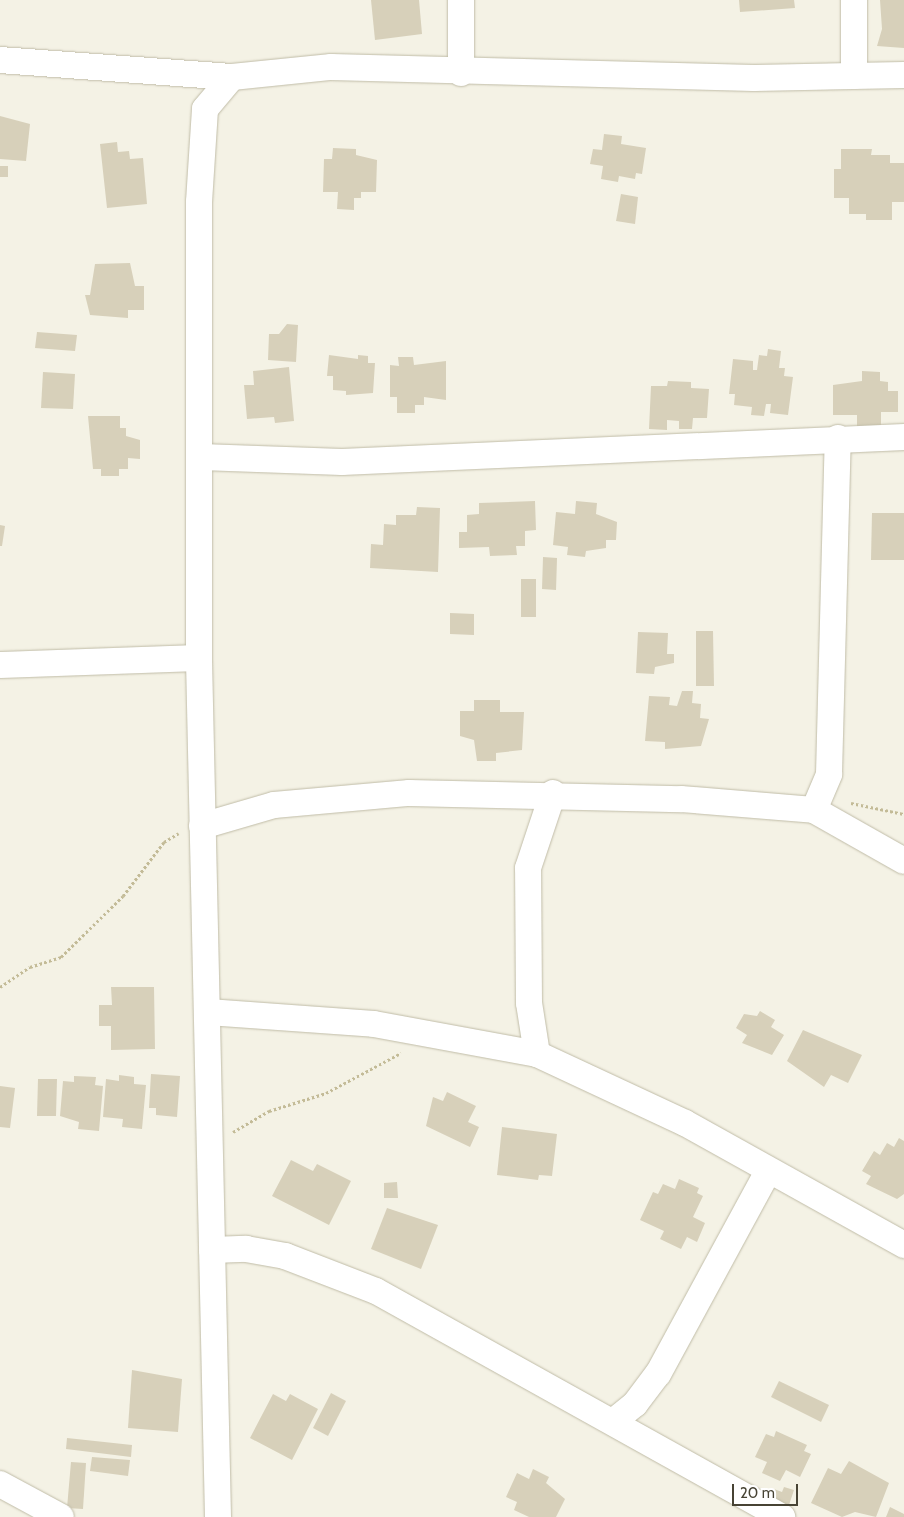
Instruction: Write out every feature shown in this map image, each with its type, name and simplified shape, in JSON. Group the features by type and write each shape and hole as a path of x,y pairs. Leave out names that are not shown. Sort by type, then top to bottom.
{"street":[{"path":"461,0 461,73"},
{"path":"854,0 854,76"},
{"path":"0,60 232,77 331,67 461,73 904,75"},
{"path":"218,1517 212,1250 212,1146 202,826 200,658 202,457 200,143 205,109 232,77"},
{"path":"202,457 424,460 838,438 904,437"},
{"path":"814,810 829,774 838,438"},
{"path":"0,665 200,658"},
{"path":"538,1054 529,1003 528,868 554,793"},
{"path":"202,826 274,805 342,797 554,793 814,810 904,861"},
{"path":"496,1043 515,1027 529,1003"},
{"path":"208,1012 298,1017 442,1035 496,1043 538,1054 627,1092 904,1245"},
{"path":"614,1421 635,1404 658,1374 768,1171"},
{"path":"212,1250 246,1249 285,1256 333,1272 614,1421 782,1517"},
{"path":"0,1484 61,1517"}],"path":[{"path":"0,987 30,967 61,957 123,896 164,842 202,826"},
{"path":"212,1146 269,1111 312,1100 442,1035"}],"building":[{"path":"371,0 419,0 422,34 375,40"},
{"path":"739,0 794,0 795,8 740,12"},
{"path":"880,0 904,0 904,48 877,46 882,29"},
{"path":"0,116 30,124 26,161 0,159"},
{"path":"604,134 622,136 621,144 646,148 642,174 636,173 635,179 619,176 618,182 601,179 603,166 590,164 593,149 602,150"},
{"path":"117,142 118,152 129,151 130,159 143,158 147,204 107,208 100,144"},
{"path":"333,148 356,149 356,155 377,160 376,192 361,192 361,198 354,198 354,210 337,209 338,192 323,192 324,159 332,159"},
{"path":"841,149 872,149 871,155 890,155 890,163 904,163 904,202 892,202 892,220 866,220 866,214 849,214 849,198 834,198 834,169 841,169"},
{"path":"0,166 8,166 8,177 0,177"},
{"path":"621,194 638,197 635,224 616,221"},
{"path":"130,263 135,286 144,286 144,310 128,310 128,318 90,315 85,295 90,295 95,264"},
{"path":"287,324 298,325 296,362 268,360 269,334 279,334"},
{"path":"37,332 77,335 75,351 35,348"},
{"path":"768,349 781,351 779,368 785,368 784,376 793,377 788,415 770,413 771,404 766,404 764,416 751,415 752,407 734,405 735,394 729,394 733,359 753,361 753,370 757,370 759,355 767,356"},
{"path":"329,355 358,359 358,355 368,356 368,363 375,363 373,393 346,395 346,391 333,390 333,376 327,376"},
{"path":"398,357 413,357 414,365 446,361 446,400 424,397 424,405 415,405 415,413 397,413 397,397 390,397 390,365 399,366"},
{"path":"289,367 294,421 275,423 274,417 247,419 244,385 254,385 253,371"},
{"path":"862,371 880,372 880,381 888,382 888,391 898,391 898,412 881,412 881,426 857,426 857,415 833,415 833,385 862,381"},
{"path":"43,372 75,374 73,409 41,408"},
{"path":"668,381 691,382 691,388 709,389 707,418 693,418 692,429 679,429 679,421 667,420 667,430 649,429 651,386 667,386"},
{"path":"88,416 120,416 120,428 126,428 126,436 140,440 140,459 128,458 128,469 119,469 119,476 101,476 101,469 93,469"},
{"path":"535,501 536,530 525,531 525,546 516,546 517,555 490,556 489,547 459,548 459,532 467,532 467,515 479,514 479,503"},
{"path":"576,501 597,503 596,514 617,522 616,540 606,540 606,548 586,551 585,557 567,555 568,547 553,545 556,512 575,514"},
{"path":"417,507 440,508 438,572 370,568 371,544 383,545 384,524 396,525 396,515 416,515"},
{"path":"872,513 904,513 904,560 871,560"},
{"path":"0,525 5,526 2,546 0,546"},
{"path":"543,557 557,558 556,590 542,589"},
{"path":"521,579 536,579 536,617 521,617"},
{"path":"450,613 474,614 474,635 450,634"},
{"path":"696,631 713,631 714,686 696,686"},
{"path":"638,632 668,633 667,654 674,654 674,663 655,667 654,674 636,673"},
{"path":"682,691 693,691 692,703 701,704 700,718 709,719 701,746 665,749 665,742 645,741 649,696 670,697 669,705 677,706"},
{"path":"474,700 500,700 500,712 524,712 522,750 496,753 496,761 477,761 474,740 460,736 460,711 474,711"},
{"path":"111,987 154,987 155,1049 111,1050 111,1026 99,1026 99,1005 112,1005"},
{"path":"760,1011 775,1020 771,1027 784,1035 772,1055 742,1043 747,1035 736,1028 744,1014 757,1016"},
{"path":"803,1030 862,1055 848,1083 831,1075 824,1087 787,1061"},
{"path":"151,1074 180,1076 177,1117 156,1115 156,1108 149,1108"},
{"path":"119,1075 134,1077 134,1084 146,1085 142,1129 122,1127 123,1119 103,1117 106,1079 119,1081"},
{"path":"74,1076 96,1077 95,1085 103,1086 99,1131 78,1129 79,1122 60,1116 63,1081 74,1082"},
{"path":"38,1079 57,1079 56,1116 37,1116"},
{"path":"0,1086 15,1088 10,1128 0,1127"},
{"path":"447,1092 476,1106 468,1122 479,1127 470,1147 426,1126 433,1097 443,1101"},
{"path":"502,1127 557,1134 552,1176 539,1175 538,1180 497,1175"},
{"path":"899,1138 904,1141 904,1194 897,1199 866,1184 871,1176 862,1171 874,1151 880,1155 887,1143 894,1147"},
{"path":"291,1160 313,1171 317,1164 351,1181 329,1225 272,1196"},
{"path":"679,1179 699,1188 697,1193 703,1196 693,1217 705,1223 697,1242 687,1237 681,1249 660,1239 664,1231 640,1220 653,1192 658,1194 663,1184 675,1189"},
{"path":"397,1182 398,1198 384,1198 384,1183"},
{"path":"387,1208 438,1225 421,1269 371,1249"},
{"path":"132,1370 182,1379 178,1432 128,1428"},
{"path":"779,1381 829,1405 821,1422 771,1397"},
{"path":"331,1393 346,1401 328,1436 313,1428"},
{"path":"273,1394 286,1401 290,1394 318,1409 292,1460 250,1438"},
{"path":"776,1431 807,1445 804,1451 811,1454 800,1477 786,1470 780,1481 762,1473 767,1462 755,1457 766,1434 774,1437"},
{"path":"67,1438 132,1445 131,1457 66,1449"},
{"path":"92,1457 130,1460 128,1476 90,1471"},
{"path":"849,1461 889,1483 876,1517 855,1512 842,1517 811,1503 828,1468 841,1474"},
{"path":"71,1462 86,1463 83,1509 67,1508"},
{"path":"533,1469 549,1477 546,1483 565,1499 556,1517 529,1517 514,1510 517,1502 506,1497 517,1473 529,1479"},
{"path":"784,1487 794,1490 787,1511 770,1506 774,1489 782,1492"},
{"path":"890,1507 904,1514 904,1517 886,1517"}]}
